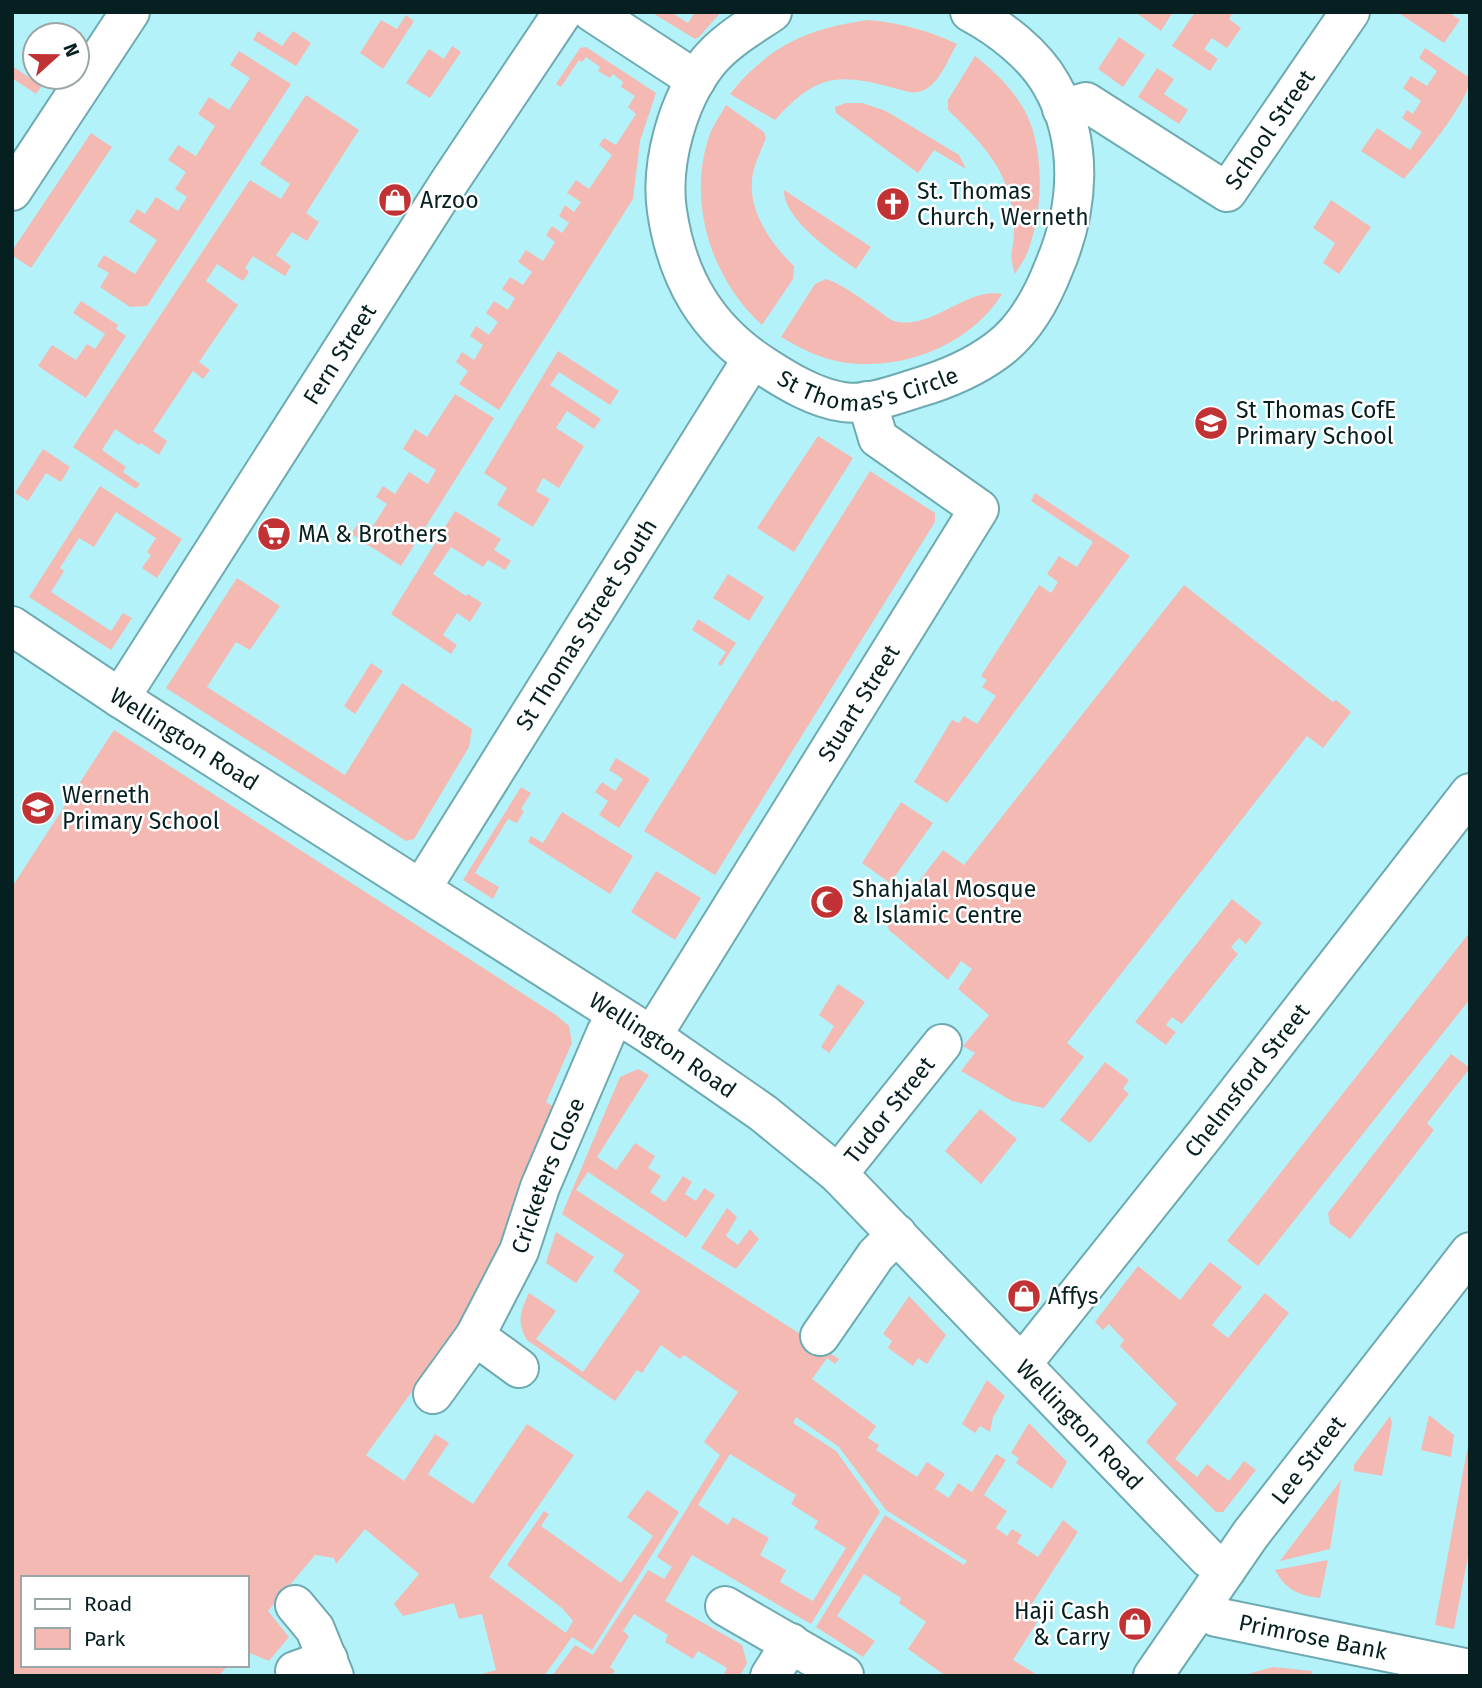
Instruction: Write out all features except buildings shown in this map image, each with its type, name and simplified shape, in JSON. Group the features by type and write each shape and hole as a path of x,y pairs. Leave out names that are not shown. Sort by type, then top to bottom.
{"street":[{"path":"12,191 130,12"},
{"name":"Fern Street","path":"120,698 450,181 563,12"},
{"path":"592,12 696,80"},
{"name":"St Thomas's Circle","path":"772,12 729,41 708,61 696,80 675,130 664,172 670,231 679,265 694,296 733,345 785,380 823,397 844,402 867,401 925,386 966,369 998,350 1024,323 1044,291 1064,243 1075,195 1073,147 1062,109 1051,83 1034,62 982,15"},
{"name":"School Street","path":"1062,109 1086,102 1227,192 1350,12"},
{"name":"St Thomas Street South","path":"421,889 752,359"},
{"name":"Stuart Street","path":"652,1036 979,509 878,438 867,401"},
{"name":"Wellington Road","path":"12,626 120,698 652,1036 763,1113 838,1174 1208,1558 1226,1570"},
{"name":"Chelmsford Street","path":"1022,1364 1206,1133 1470,793"},
{"name":"Cricketers Close","path":"433,1394 475,1336 519,1251 540,1187 606,1033 617,1014"},
{"name":"Tudor Street","path":"838,1174 942,1044"},
{"path":"820,1336 876,1255 897,1234"},
{"name":"Lee Street","path":"1153,1676 1274,1504 1470,1252"},
{"path":"475,1336 519,1368"},
{"path":"295,1605 315,1629 319,1669"},
{"path":"725,1606 844,1675"},
{"name":"Primrose Bank","path":"1201,1606 1216,1616 1470,1669"},
{"path":"770,1676 791,1643"}],"green space":[{"path":"651,12 671,12 688,23 695,12 721,12 695,39"},
{"path":"1135,12 1173,12 1161,31"},
{"path":"1195,12 1233,12 1229,19 1241,28 1227,48 1212,38 1204,49 1218,59 1210,71 1172,46"},
{"path":"1397,12 1448,12 1460,20 1444,43"},
{"path":"406,15 414,21 383,69 360,53 381,20 397,29"},
{"path":"868,20 914,28 957,44 938,77 928,88 918,92 854,80 826,82 802,95 775,120 730,94 759,63 791,42 827,28"},
{"path":"258,31 282,46 293,31 311,43 296,66 253,40"},
{"path":"1119,37 1145,55 1123,87 1098,69"},
{"path":"452,46 461,52 430,98 406,83 429,49 444,59"},
{"path":"586,47 656,93 640,141 633,199 499,410 459,384 468,371 456,362 462,352 474,360 483,345 470,336 476,326 489,335 498,322 486,313 494,301 508,310 515,298 502,289 510,277 523,285 532,272 518,262 526,250 543,261 555,242 546,235 552,226 562,233 569,223 559,216 565,205 574,212 581,202 567,193 576,180 589,189 612,155 599,145 604,138 616,145 636,114 628,107 635,96 621,87 623,82 613,74 610,78 598,71 600,67 586,57 582,62 579,60 561,87 556,84 580,48"},
{"path":"1425,48 1470,78 1468,88 1453,115 1404,179 1361,151 1377,128 1410,150 1422,132 1402,118 1407,110 1413,114 1421,101 1403,88 1411,76 1427,86 1437,71 1419,58"},
{"path":"239,51 291,84 147,306 130,307 100,287 109,273 97,266 104,255 135,274 157,240 129,222 137,209 145,214 156,197 178,211 187,197 175,189 186,172 168,160 178,145 196,156 215,126 198,114 209,97 229,110 250,78 230,65"},
{"path":"975,56 997,75 1016,97 1026,113 1036,145 1040,182 1037,218 1028,251 1015,274 1012,256 1012,211 1003,177 974,136 948,110 948,100"},
{"path":"12,66 21,72 21,84 12,78"},
{"path":"1157,68 1174,79 1164,94 1188,110 1179,124 1138,97"},
{"path":"306,95 359,130 306,213 319,222 307,241 292,232 276,255 291,266 285,276 253,256 245,268 249,272 243,281 217,264 206,281 238,305 199,362 210,370 203,379 193,371 153,431 167,441 159,455 115,429 102,450 126,467 123,472 140,484 136,489 73,447 250,180 281,199 290,184 260,164"},
{"path":"846,103 862,103 886,111 959,155 966,169 934,150 918,173 836,113 835,107"},
{"path":"726,105 764,132 766,138 753,175 754,204 770,238 794,266 793,279 762,325 729,285 717,262 702,211 703,159 710,134"},
{"path":"91,133 112,147 31,268 12,255 12,251"},
{"path":"784,190 871,247 856,269 800,224 786,201"},
{"path":"1331,200 1371,227 1339,274 1323,263 1335,243 1313,228"},
{"path":"826,279 852,292 894,321 922,320 975,297 1002,294 972,328 953,341 909,359 864,364 825,358 781,337 815,284"},
{"path":"81,301 118,325 116,329 126,336 86,398 38,366 52,345 76,360 87,344 95,349 105,334 73,313"},
{"path":"558,351 619,391 610,405 559,372 550,385 601,419 594,429 567,411 556,428 584,446 559,488 543,478 536,491 550,499 533,527 497,505 507,488 484,473"},
{"path":"455,394 494,418 401,566 351,534 359,522 371,529 387,504 376,497 383,486 395,494 409,472 428,484 436,470 403,449 415,429 427,437"},
{"path":"818,436 853,458 794,552 757,528"},
{"path":"43,449 70,467 61,482 46,473 28,501 15,493"},
{"path":"870,471 935,513 935,522 715,875 644,831"},
{"path":"100,486 182,539 157,578 142,568 151,555 147,552 156,538 116,512 94,547 79,538 60,568 64,571 51,592 111,631 123,613 132,618 111,650 29,597"},
{"path":"1035,493 1130,556 947,803 914,782 952,720 959,723 964,716 977,724 996,696 982,687 987,680 981,676 1039,585 1051,593 1058,582 1047,574 1059,556 1077,567 1093,542 1031,501"},
{"path":"455,511 501,539 494,550 511,561 505,570 488,560 483,567 451,547 433,574 466,596 468,594 482,603 470,622 457,613 443,635 457,645 451,654 391,614"},
{"path":"728,574 764,597 749,621 713,598"},
{"path":"237,578 280,606 250,650 236,642 207,687 345,775 402,683 472,729 469,747 414,839 406,841 166,688"},
{"path":"1184,585 1333,702 1336,700 1351,712 1323,748 1307,736 1067,1043 1084,1057 1044,1108 1012,1101 961,1071 975,1053 963,1046 989,1015 958,989 972,969 961,961 948,980 889,930 887,923 943,850 964,865"},
{"path":"698,619 736,643 721,666 718,664 726,652 692,630"},
{"path":"371,663 383,671 355,714 344,706"},
{"path":"114,730 556,1015 569,1026 572,1043 546,1102 554,1107 524,1173 504,1240 453,1335 366,1455 404,1481 435,1434 449,1443 428,1474 473,1504 527,1424 574,1455 489,1577 566,1633 573,1621 563,1609 507,1565 544,1511 549,1514 541,1526 621,1583 653,1536 627,1517 647,1490 679,1512 592,1650 572,1637 544,1676 474,1676 496,1670 482,1614 459,1619 454,1603 403,1616 394,1604 419,1574 365,1529 336,1564 334,1558 315,1555 268,1611 289,1637 269,1661 248,1652 248,1576 21,1576 21,1667 226,1667 219,1676 12,1676 12,887"},
{"path":"616,758 650,779 619,828 599,815 608,801 595,792 602,782 615,791 623,779 609,770"},
{"path":"521,787 531,793 521,809 524,811 517,823 508,819 475,873 499,887 493,899 463,880"},
{"path":"901,802 933,823 890,883 862,863"},
{"path":"562,812 633,856 610,894 528,842 531,836 543,843"},
{"path":"656,871 701,898 675,940 631,912"},
{"path":"1232,899 1262,923 1246,944 1239,938 1231,947 1238,954 1182,1024 1172,1017 1166,1025 1176,1032 1166,1045 1135,1022"},
{"path":"1470,932 1470,999 1258,1266 1227,1241"},
{"path":"838,984 865,1002 829,1053 821,1047 834,1026 819,1015"},
{"path":"1451,1054 1470,1068 1427,1123 1434,1130 1350,1239 1330,1224 1328,1213"},
{"path":"1105,1062 1129,1080 1123,1089 1129,1094 1090,1143 1060,1120"},
{"path":"638,1069 649,1075 597,1157 616,1170 635,1143 655,1156 648,1168 661,1176 650,1192 665,1202 683,1176 692,1182 685,1194 696,1201 704,1188 715,1195 686,1238 588,1172 576,1190 839,1359 835,1364 827,1358 812,1379 876,1426 868,1438 879,1445 876,1450 917,1477 927,1462 945,1474 935,1489 949,1498 958,1483 972,1492 996,1454 1006,1460 984,1495 1007,1511 996,1528 1007,1536 1012,1529 1022,1535 1017,1543 1038,1557 1063,1520 1078,1532 1029,1608 1041,1616 1013,1660 1039,1676 946,1676 908,1649 926,1622 899,1603 901,1598 864,1574 837,1616 875,1641 863,1657 816,1627 885,1515 964,1565 967,1561 886,1510 839,1447 796,1417 793,1423 836,1451 880,1512 811,1624 692,1555 665,1601 742,1645 747,1663 740,1676 723,1676 727,1668 698,1651 693,1659 665,1642 668,1635 634,1614 623,1631 629,1636 610,1667 615,1671 611,1676 552,1676 575,1645 593,1655 648,1570 664,1579 672,1567 657,1557 720,1455 704,1442 738,1392 684,1355 680,1359 661,1345 642,1373 637,1370 615,1401 527,1340 524,1334 521,1316 529,1293 556,1311 536,1339 583,1372 640,1291 613,1271 624,1255 562,1214 620,1077","holes":["730,1454 796,1495 791,1504 818,1521 814,1528 846,1548 813,1601 780,1582 786,1570 760,1555 769,1538 733,1517 728,1525 698,1505"]},
{"path":"980,1109 1017,1139 981,1184 945,1151"},
{"path":"727,1208 737,1217 726,1236 738,1245 750,1229 759,1239 736,1269 701,1248"},
{"path":"556,1232 594,1257 576,1283 546,1263"},
{"path":"1210,1262 1242,1287 1212,1325 1228,1338 1265,1293 1289,1313 1175,1459 1197,1477 1207,1464 1229,1481 1244,1461 1256,1470 1223,1512 1216,1512 1146,1442 1177,1404 1120,1346 1124,1340 1109,1324 1103,1330 1095,1322 1138,1266 1180,1300"},
{"path":"909,1296 946,1335 927,1364 918,1358 913,1366 888,1348 892,1341 883,1334"},
{"path":"987,1380 1005,1396 993,1417 990,1432 980,1426 975,1433 962,1424"},
{"path":"1429,1415 1454,1435 1451,1457 1421,1450"},
{"path":"1390,1416 1392,1423 1382,1476 1354,1471 1354,1465"},
{"path":"1029,1423 1067,1462 1052,1489 1016,1463 1019,1458 1011,1453"},
{"path":"1470,1434 1470,1546 1454,1629 1435,1625"},
{"path":"1341,1480 1330,1549 1280,1561"},
{"path":"1328,1560 1320,1598 1293,1590 1275,1570"},
{"path":"1273,1667 1312,1671 1311,1676 1241,1676"}],"place":[{"name":"Arzoo","path":"395,200"},
{"name":"St. Thomas Church, Werneth","path":"893,204"},
{"name":"St Thomas CofE Primary School","path":"1211,423"},
{"name":"MA & Brothers","path":"274,534"},
{"name":"Werneth Primary School","path":"38,808"},
{"name":"Shahjalal Mosque & Islamic Centre","path":"827,902"},
{"name":"Affys","path":"1024,1296"},
{"name":"Haji Cash & Carry","path":"1135,1624"}]}
